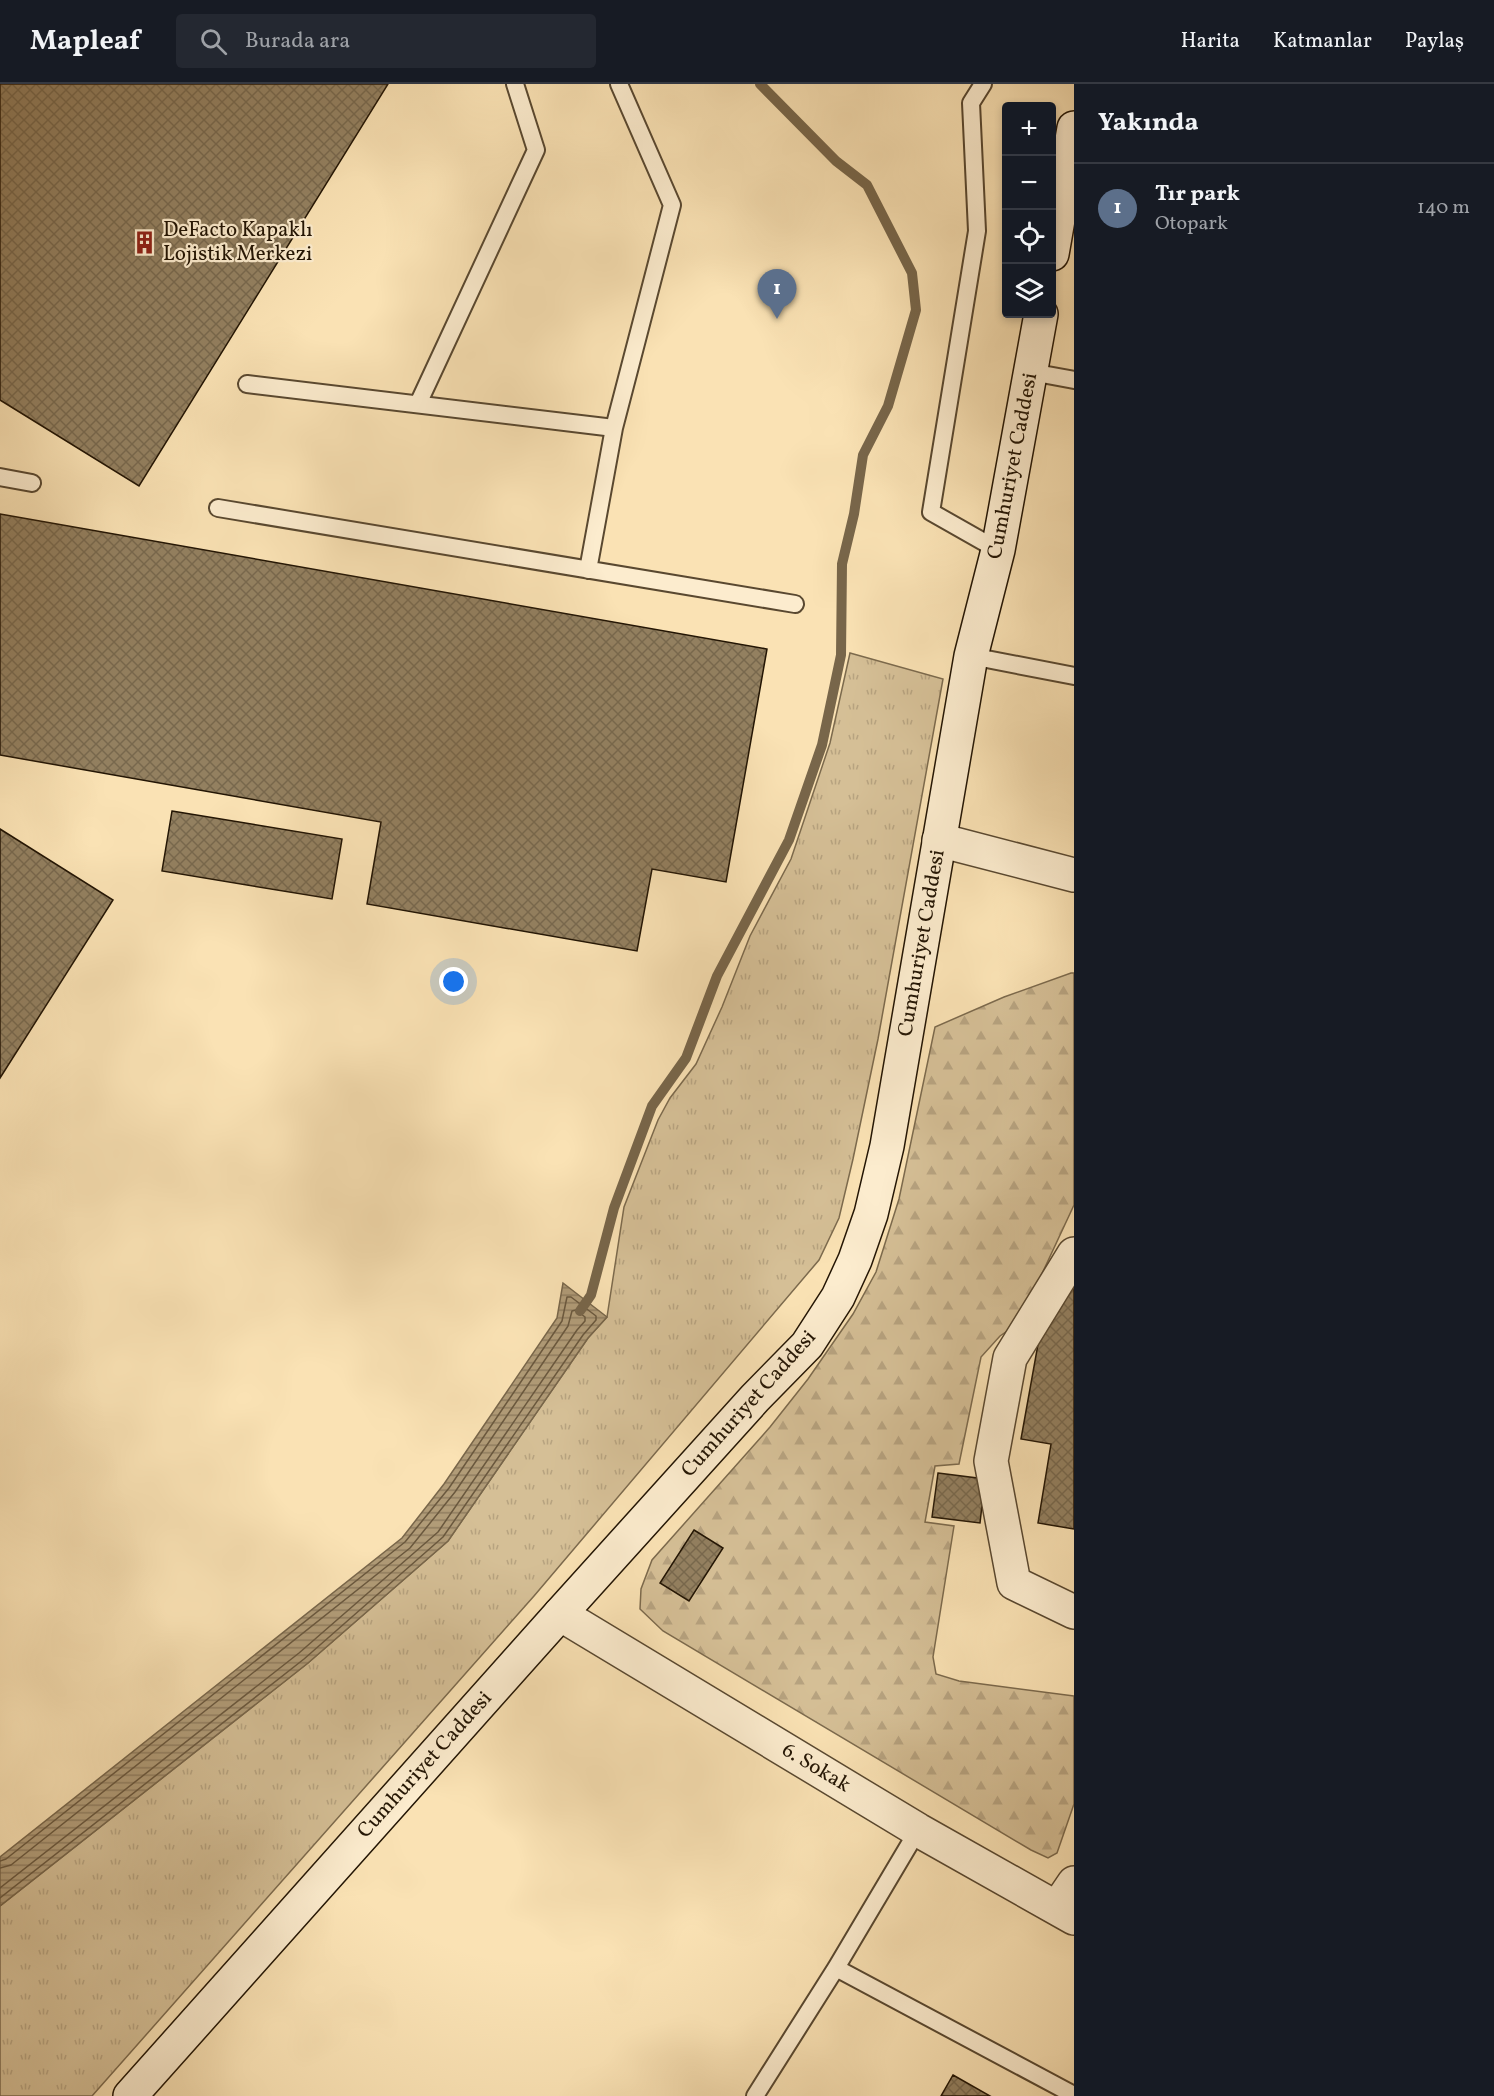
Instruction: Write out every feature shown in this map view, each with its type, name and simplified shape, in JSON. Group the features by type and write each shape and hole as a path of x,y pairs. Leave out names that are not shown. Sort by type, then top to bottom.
{"street":[{"path":"1056,231 1074,128"},
{"name":"Cumhuriyet Caddesi","path":"130,2096 560,1614 755,1398 807,1345 838,1297 855,1260 871,1214 886,1146 971,656 998,550 1040,318"},
{"path":"939,840 1074,875"},
{"path":"1074,1254 1010,1358 991,1461 1014,1583 1074,1612"},
{"name":"6. Sokak","path":"560,1614 918,1830 1068,1903"}],"lane":[{"path":"418,404 536,150 515,84"},
{"path":"588,570 614,428 672,205 619,84"},
{"path":"983,84 970,103 977,231 931,512 998,550"},
{"path":"1031,372 1074,380"},
{"path":"248,384 614,428"},
{"path":"0,477 32,483"},
{"path":"218,508 795,604"},
{"path":"971,656 1074,676"},
{"path":"754,2096 836,1968 918,1830"},
{"path":"836,1968 1074,2095"}],"green space":[{"path":"850,653 943,679 878,1039 853,1159 839,1218 819,1260 534,1596 92,2096 0,2096 0,1906 308,1663 448,1541 588,1338 607,1317 624,1207 658,1120 670,1098 696,1064 750,936 791,859 830,743"},
{"path":"1074,973 1074,1205 1019,1323 1000,1336 981,1357 959,1464 935,1466 925,1522 954,1526 933,1657 936,1674 959,1681 1074,1696 1074,1804 1057,1853 1048,1858 663,1631 640,1609 641,1589 652,1560 770,1427 808,1379 853,1314 876,1272 899,1199 935,1027 1004,997"}],"water":[{"path":"563,1283 607,1317 588,1338 448,1541 308,1663 0,1906 0,1857 402,1538 444,1484 557,1318"}],"building":[{"name":"DeFacto Kapaklı Lojistik Merkezi","path":"0,84 388,84 139,486 0,400"},
{"path":"0,514 767,649 726,882 652,869 637,951 367,904 381,822 0,755"},
{"path":"172,811 342,839 332,899 162,871"},
{"path":"0,829 113,900 0,1078"},
{"path":"1074,1266 1074,1529 1038,1523 1051,1444 1021,1439 1049,1283"},
{"path":"938,1473 985,1479 980,1523 932,1517"},
{"path":"694,1530 723,1548 689,1601 660,1583"},
{"path":"953,2075 990,2096 941,2096"}],"waterway":[{"path":"580,1311 591,1295 614,1208 652,1106 686,1058 717,976 789,840 822,745 841,655 842,564 854,514 863,455 888,406 916,310 912,273 867,185 836,161 760,84"}],"place":[{"name":"DeFacto Kapaklı Lojistik Merkezi","path":"145,242"},
{"name":"Tır park","path":"777,319"}]}
